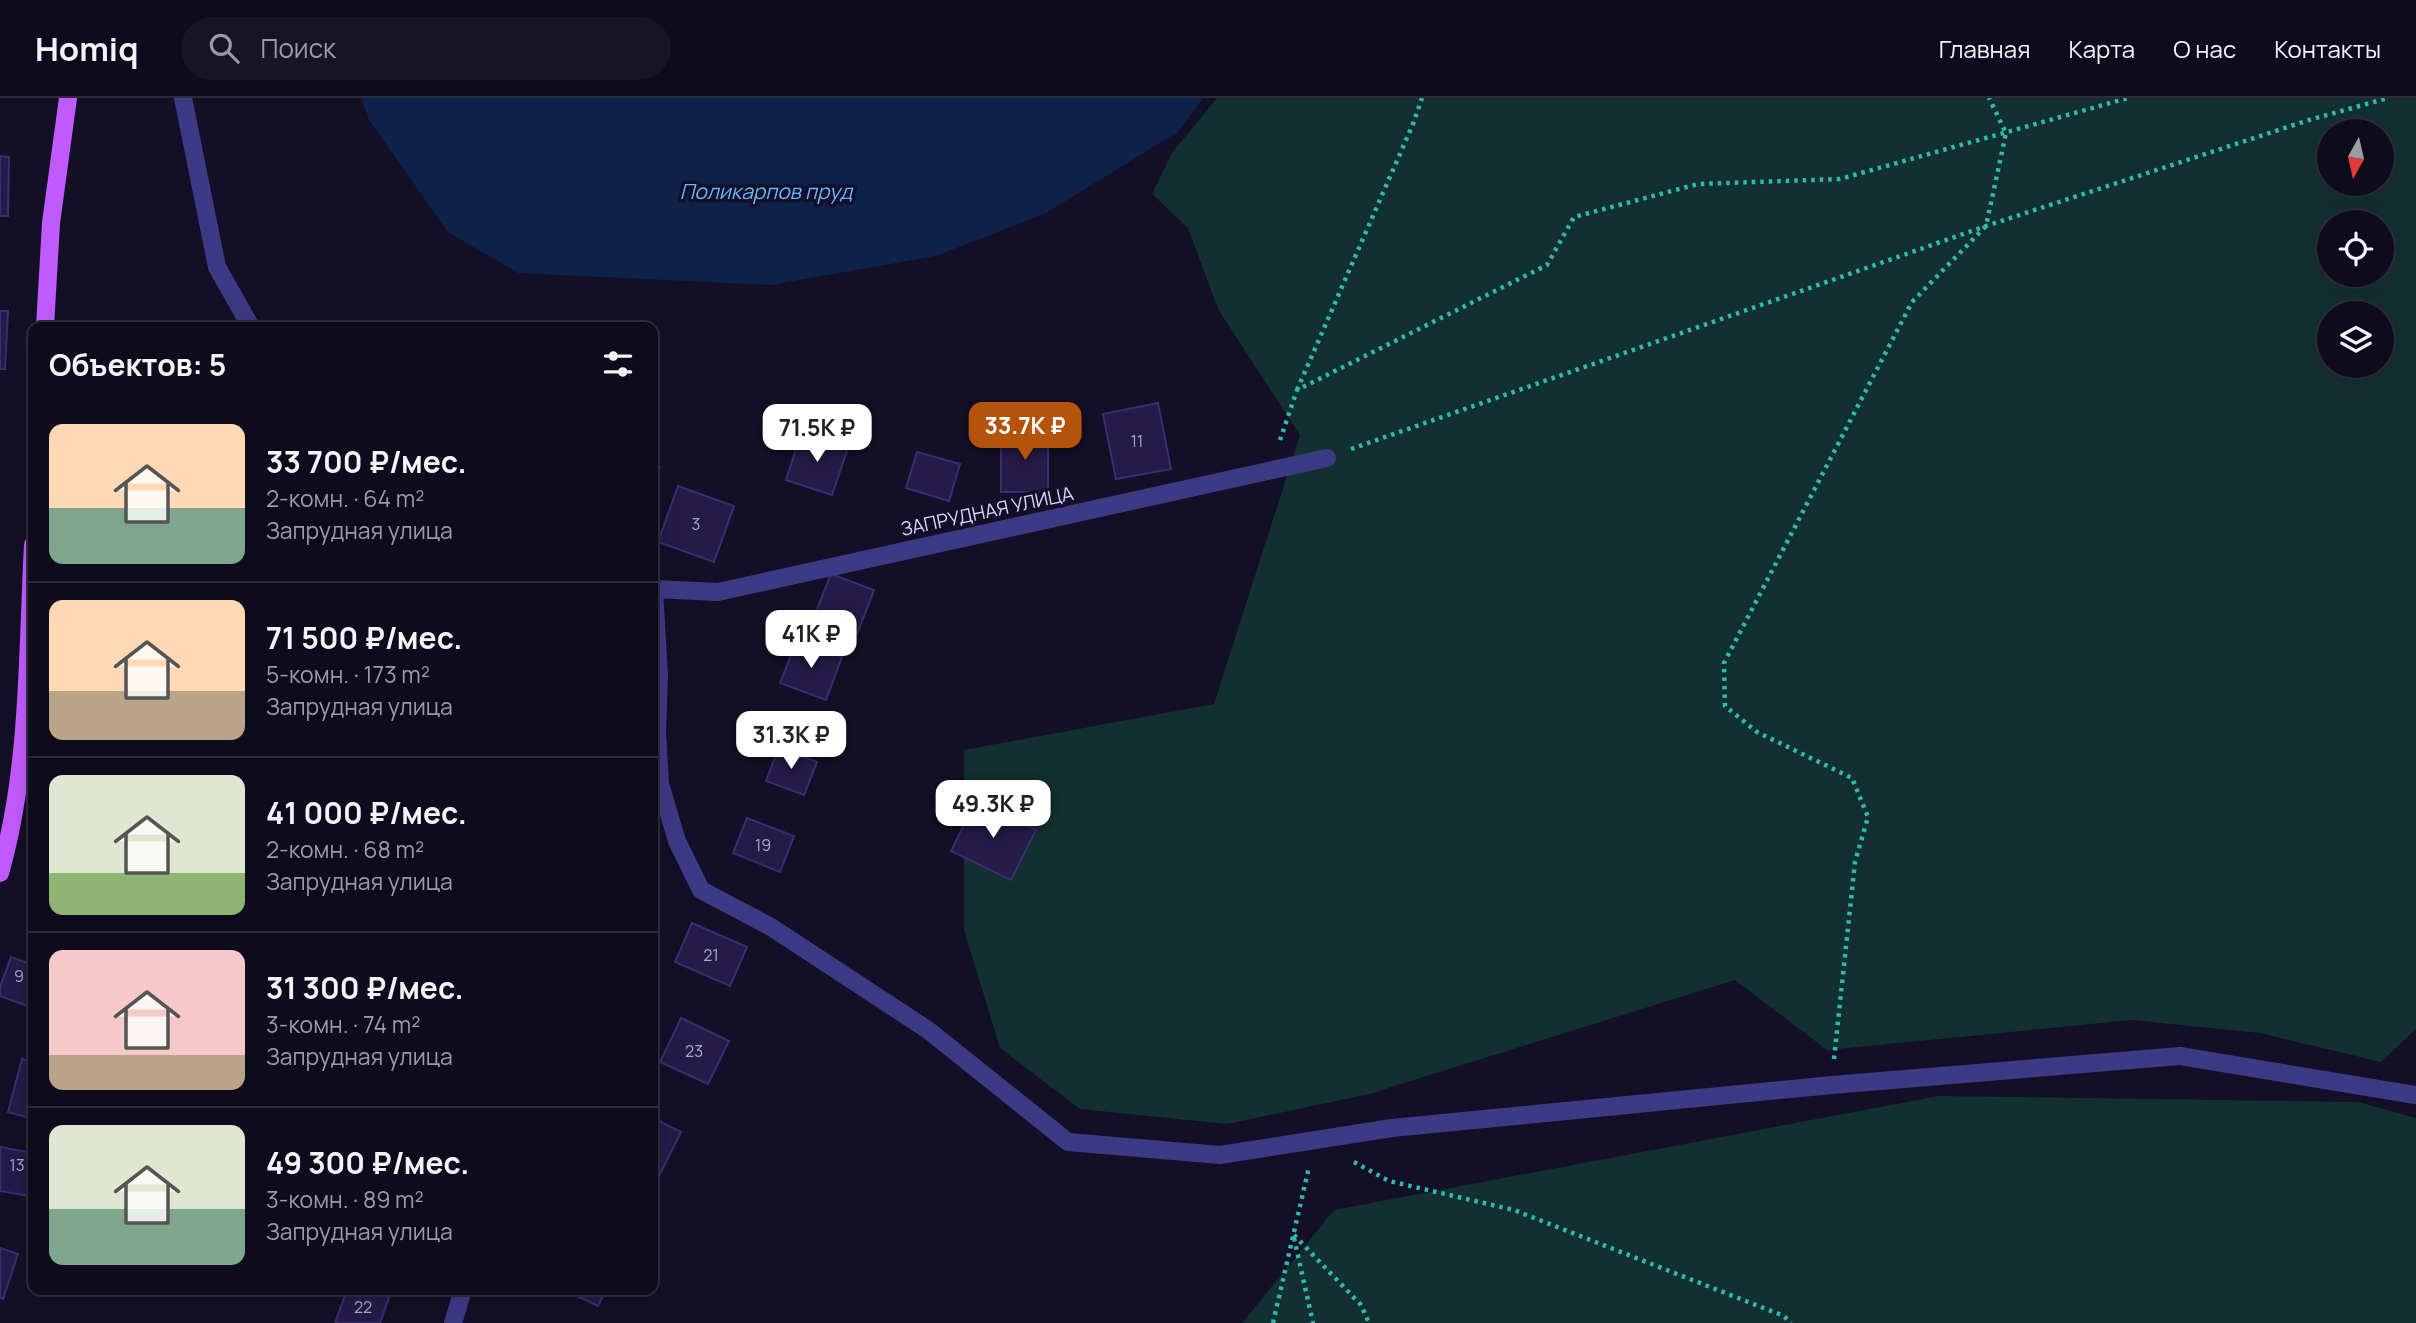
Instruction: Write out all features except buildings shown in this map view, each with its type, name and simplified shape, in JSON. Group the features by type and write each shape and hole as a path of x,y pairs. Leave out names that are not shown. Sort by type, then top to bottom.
{"main road":[{"path":"45,322 51,223 68,98"},
{"path":"0,873 23,743 28,644"}],"street":[{"path":"183,98 217,267 248,322"},
{"name":"ЗАПРУДНАЯ УЛИЦА","path":"658,589 718,592 1327,458"},
{"name":"ЗАПРУДНАЯ УЛИЦА","path":"658,750 660,784 677,841 701,890 771,927 928,1030 1068,1142 1220,1155 1392,1128 1832,1084 2180,1056 2416,1095"},
{"path":"453,1323 461,1295"}],"path":[{"path":"1270,471 1297,390 1422,98"},
{"path":"1832,1084 1855,862 1868,817 1852,778 1757,732 1725,706 1724,663 1912,302 1986,226 2006,133 1989,98"},
{"path":"1297,390 1547,265 1574,217 1698,184 1840,179 2128,98"},
{"path":"1327,458 1986,226 2309,120 2388,98"},
{"path":"1273,1323 1315,1140 1389,1181 1514,1210 1784,1316 1791,1323"},
{"path":"1293,1234 1313,1323"},
{"path":"1293,1234 1361,1305 1369,1323"}],"green space":[{"path":"1217,98 2416,98 2416,1029 2381,1062 2260,1033 2132,1020 1827,1050 1735,980 1369,1094 1227,1124 1080,1109 1000,1048 964,930 964,750 1214,704 1300,435 1218,309 1188,228 1152,194 1172,153"},
{"path":"1939,1096 2358,1102 2416,1118 2416,1323 1242,1323 1334,1210"}],"water":[{"name":"Поликарпов пруд","path":"361,98 1203,98 1178,132 1046,213 936,256 771,285 518,273 448,232 369,120"}]}
